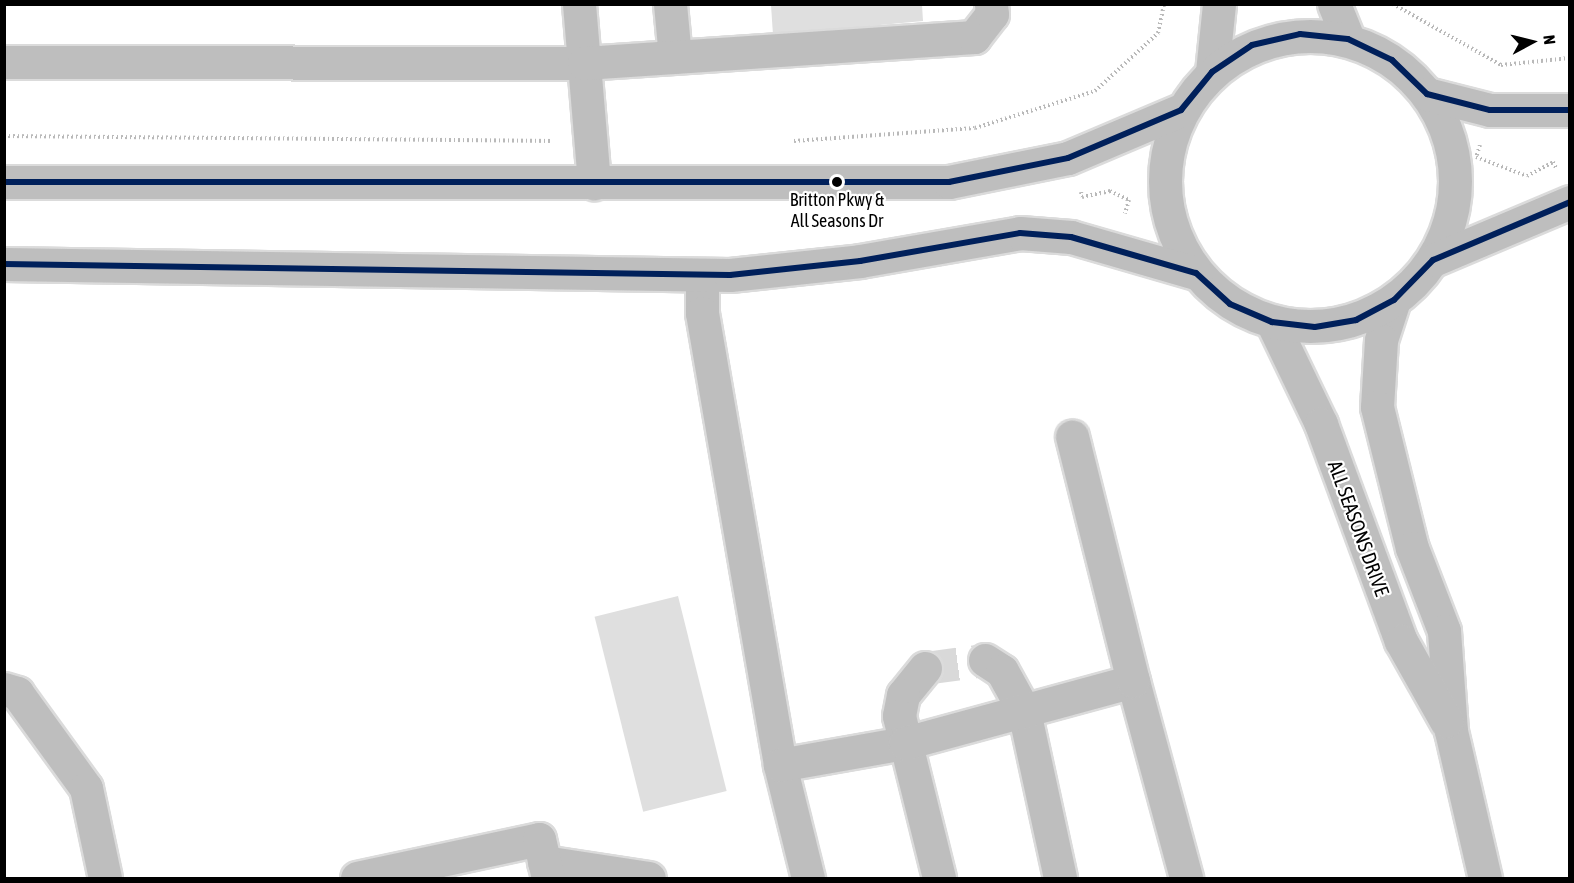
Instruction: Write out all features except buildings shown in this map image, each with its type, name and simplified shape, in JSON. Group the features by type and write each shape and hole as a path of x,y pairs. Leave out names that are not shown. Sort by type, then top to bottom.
{"main road":[{"path":"579,4 594,183"},
{"path":"670,4 675,57"},
{"path":"4,62 584,63 974,37 992,14 991,4"},
{"path":"1212,72 1219,4"},
{"path":"1334,4 1348,39"},
{"path":"1433,260 1450,217 1455,158 1427,94 1392,60 1348,39 1300,34 1252,45 1212,72 1181,110 1167,150 1164,194 1174,235 1196,273 1230,304 1272,322 1314,327 1356,320 1394,300 1433,260 1565,191"},
{"path":"1427,94 1490,110 1569,110"},
{"path":"4,182 949,182 1068,158 1181,110"},
{"path":"4,264 702,276 860,261 1020,233 1071,237 1196,273"},
{"path":"702,276 702,313 780,765 808,879"},
{"name":"ALL SEASONS DRIVE","path":"1394,300 1381,339 1377,406 1412,548 1444,631 1451,731 1485,879"},
{"name":"ALL SEASONS DRIVE","path":"1272,322 1321,424 1401,641 1451,731"},
{"path":"1072,437 1133,681 1186,879"},
{"path":"985,660 1002,670 1024,711 1060,879"},
{"path":"925,668 903,695 899,716 939,879"},
{"path":"780,765 905,743 1133,681"},
{"path":"4,689 17,693 86,788 105,879"},
{"path":"357,879 539,839 546,870 650,879"}],"path":[{"path":"1393,4 1501,64 1569,58"},
{"path":"1482,139 1476,157 1527,176 1553,162 1565,191"},
{"path":"1079,187 1082,197 1110,191 1129,200 1123,219"}],"tunnel":[{"path":"925,668 985,660"}],"transit line":[{"path":"4,182 949,182 1068,158 1181,110 1212,72 1252,45 1300,34 1348,39 1392,60 1427,94 1490,110 1570,110"},
{"path":"4,264 730,275 860,261 1020,233 1071,237 1196,273 1230,304 1272,322 1315,327 1356,320 1394,300 1433,260 1570,202"}],"place":[{"name":"Britton Pkwy & All Seasons Dr","path":"837,182"}]}
